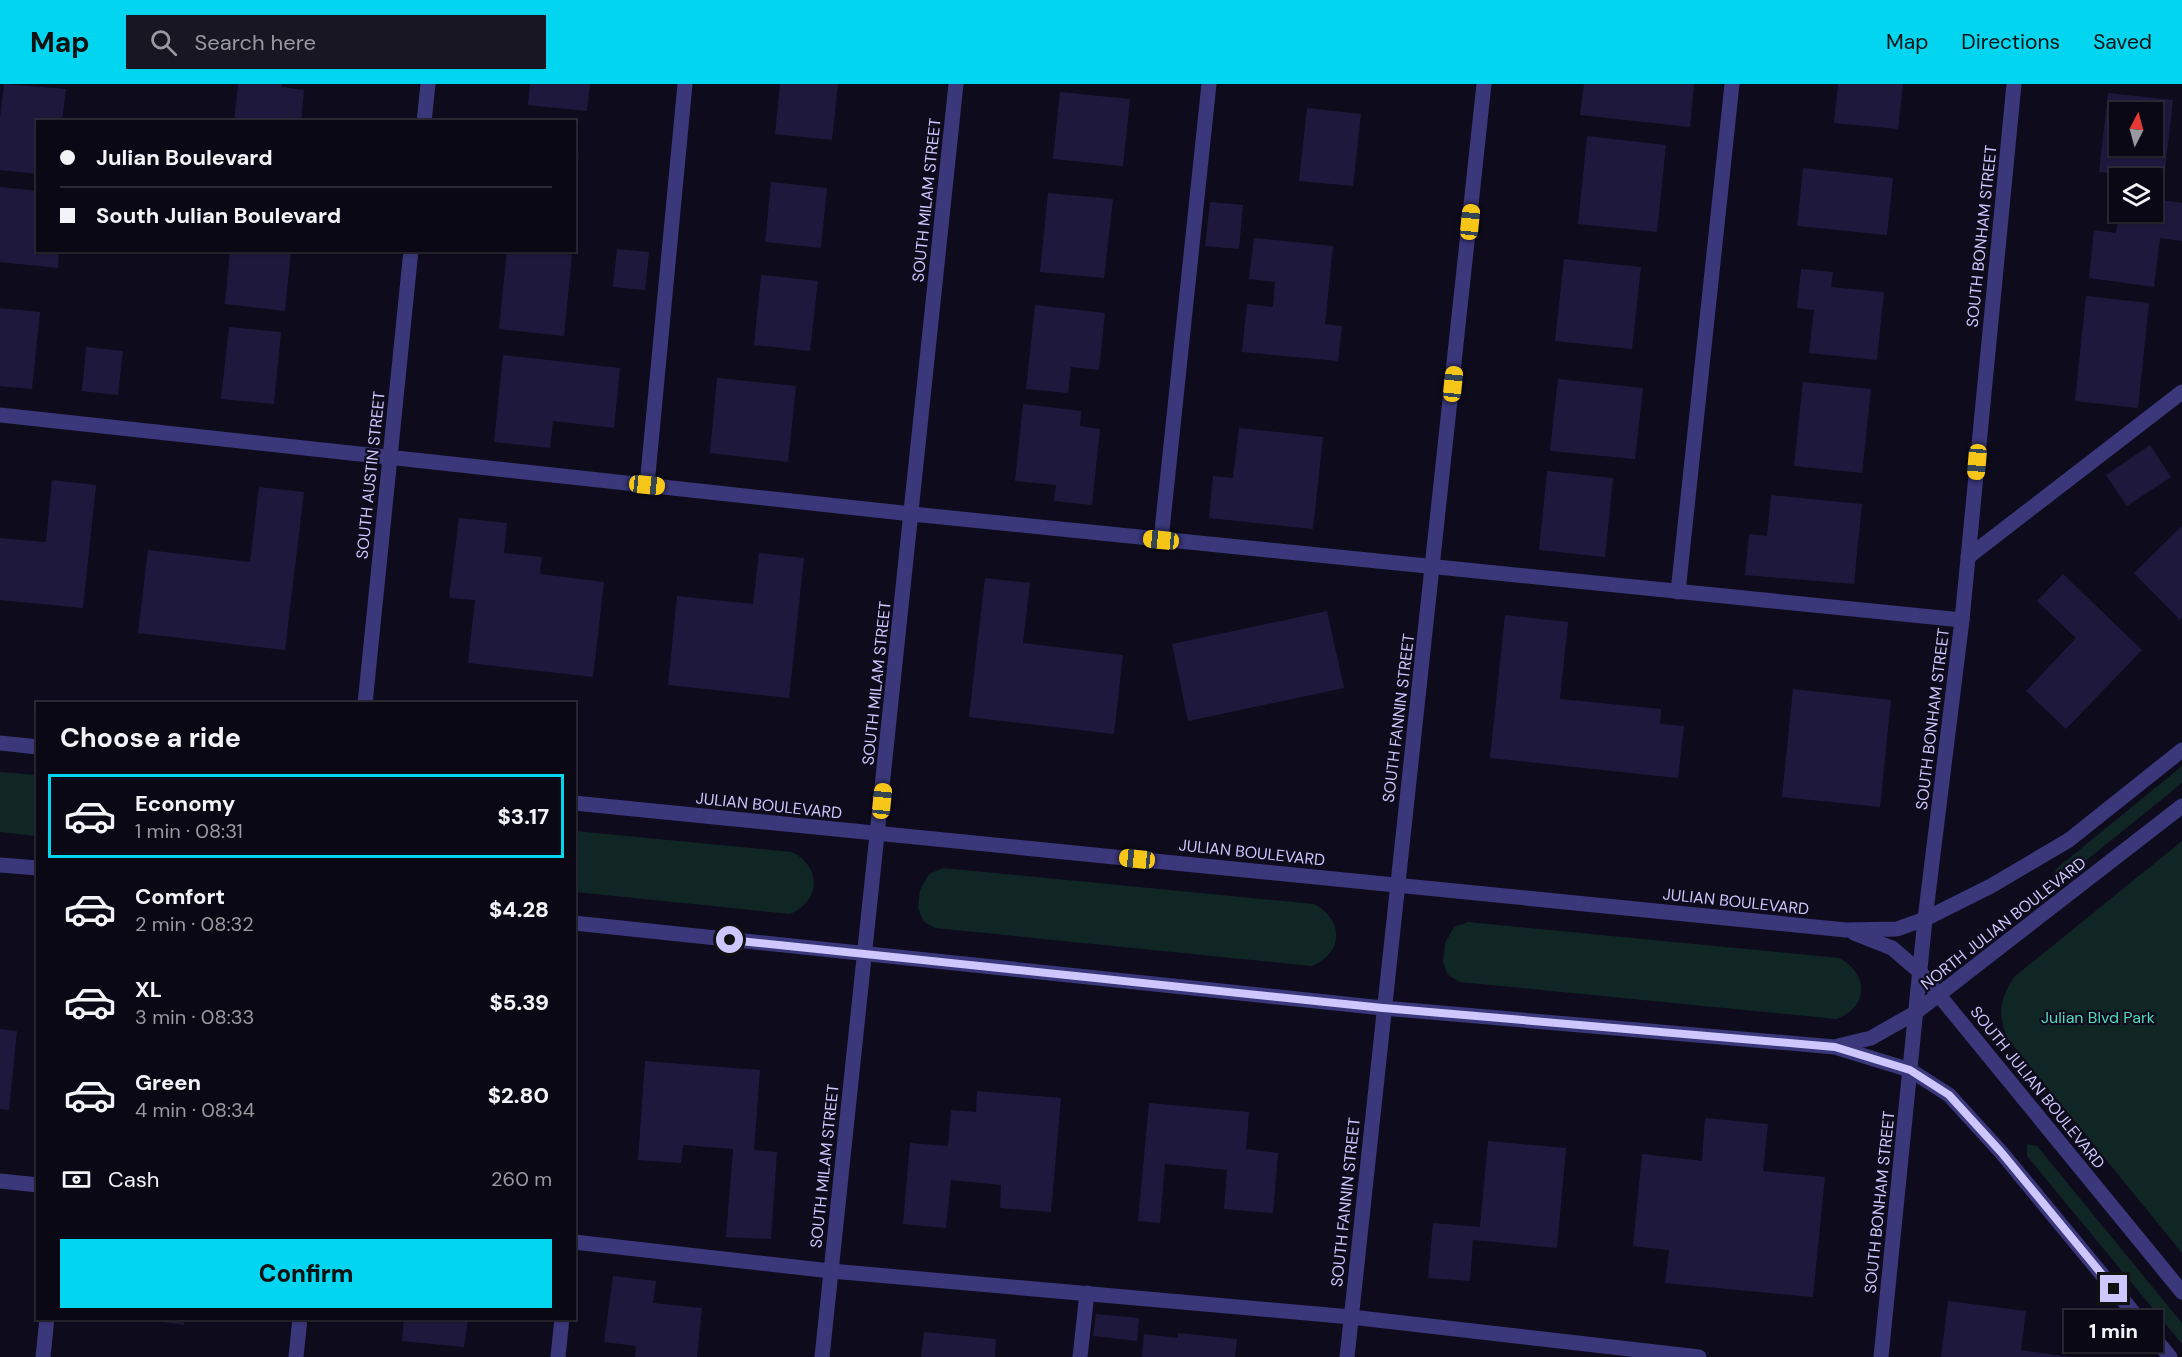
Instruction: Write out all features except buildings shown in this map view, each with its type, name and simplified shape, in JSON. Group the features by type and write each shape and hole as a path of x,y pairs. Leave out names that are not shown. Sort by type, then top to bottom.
{"street":[{"path":"424,120 428,84"},
{"path":"647,485 685,84"},
{"name":"SOUTH MILAM STREET","path":"822,1357 863,954 879,834 956,84"},
{"path":"1161,540 1209,84"},
{"name":"SOUTH FANNIN STREET","path":"1347,1357 1396,884 1434,568 1484,84"},
{"path":"1678,592 1732,84"},
{"name":"SOUTH BONHAM STREET","path":"1881,1357 1925,920 1962,620 2014,84"},
{"name":"SOUTH AUSTIN STREET","path":"365,702 411,252"},
{"path":"1968,557 2182,392"},
{"path":"0,415 912,514 1962,620"},
{"path":"0,743 36,747"},
{"name":"NORTH JULIAN BOULEVARD","path":"1925,920 1991,886 2061,845 2182,750"},
{"name":"JULIAN BOULEVARD","path":"576,803 1846,930 1897,929 1925,920"},
{"name":"NORTH JULIAN BOULEVARD","path":"1835,1047 1870,1038 1915,1013 2182,806"},
{"path":"0,865 36,868"},
{"path":"576,923 1383,1008 1835,1047 1910,1070 1949,1095 2001,1152 2170,1357"},
{"name":"SOUTH JULIAN BOULEVARD","path":"1846,930 1892,948 1920,972 2182,1292"},
{"path":"0,1181 36,1185"},
{"path":"576,1242 831,1271 1351,1317 1607,1353 1699,1357"},
{"path":"1080,1357 1087,1293"},
{"path":"43,1357 47,1320"},
{"path":"296,1357 300,1320"},
{"path":"558,1357 562,1320"}],"green space":[{"path":"2182,766 2182,783 2062,880 2054,878 2056,869"},
{"path":"0,772 36,775 36,836 0,832"},
{"path":"576,831 792,852 809,866 814,884 808,901 790,914 576,892"},
{"name":"Julian Blvd Park","path":"2182,841 2182,1253 2007,1038 2001,1014 2005,993 2014,977"},
{"path":"943,868 1314,904 1331,919 1335,927 1335,945 1323,960 1312,966 935,928 923,921 918,908 920,890 929,874"},
{"path":"1468,922 1839,958 1856,972 1860,981 1860,998 1848,1013 1837,1019 1460,982 1448,975 1443,962 1445,943 1454,927"},
{"path":"2027,1144 2037,1146 2182,1323 2182,1344 2027,1156"}],"route":[{"path":"730,940 1383,1008 1835,1047 1910,1070 1949,1095 2001,1152 2114,1289"}]}
